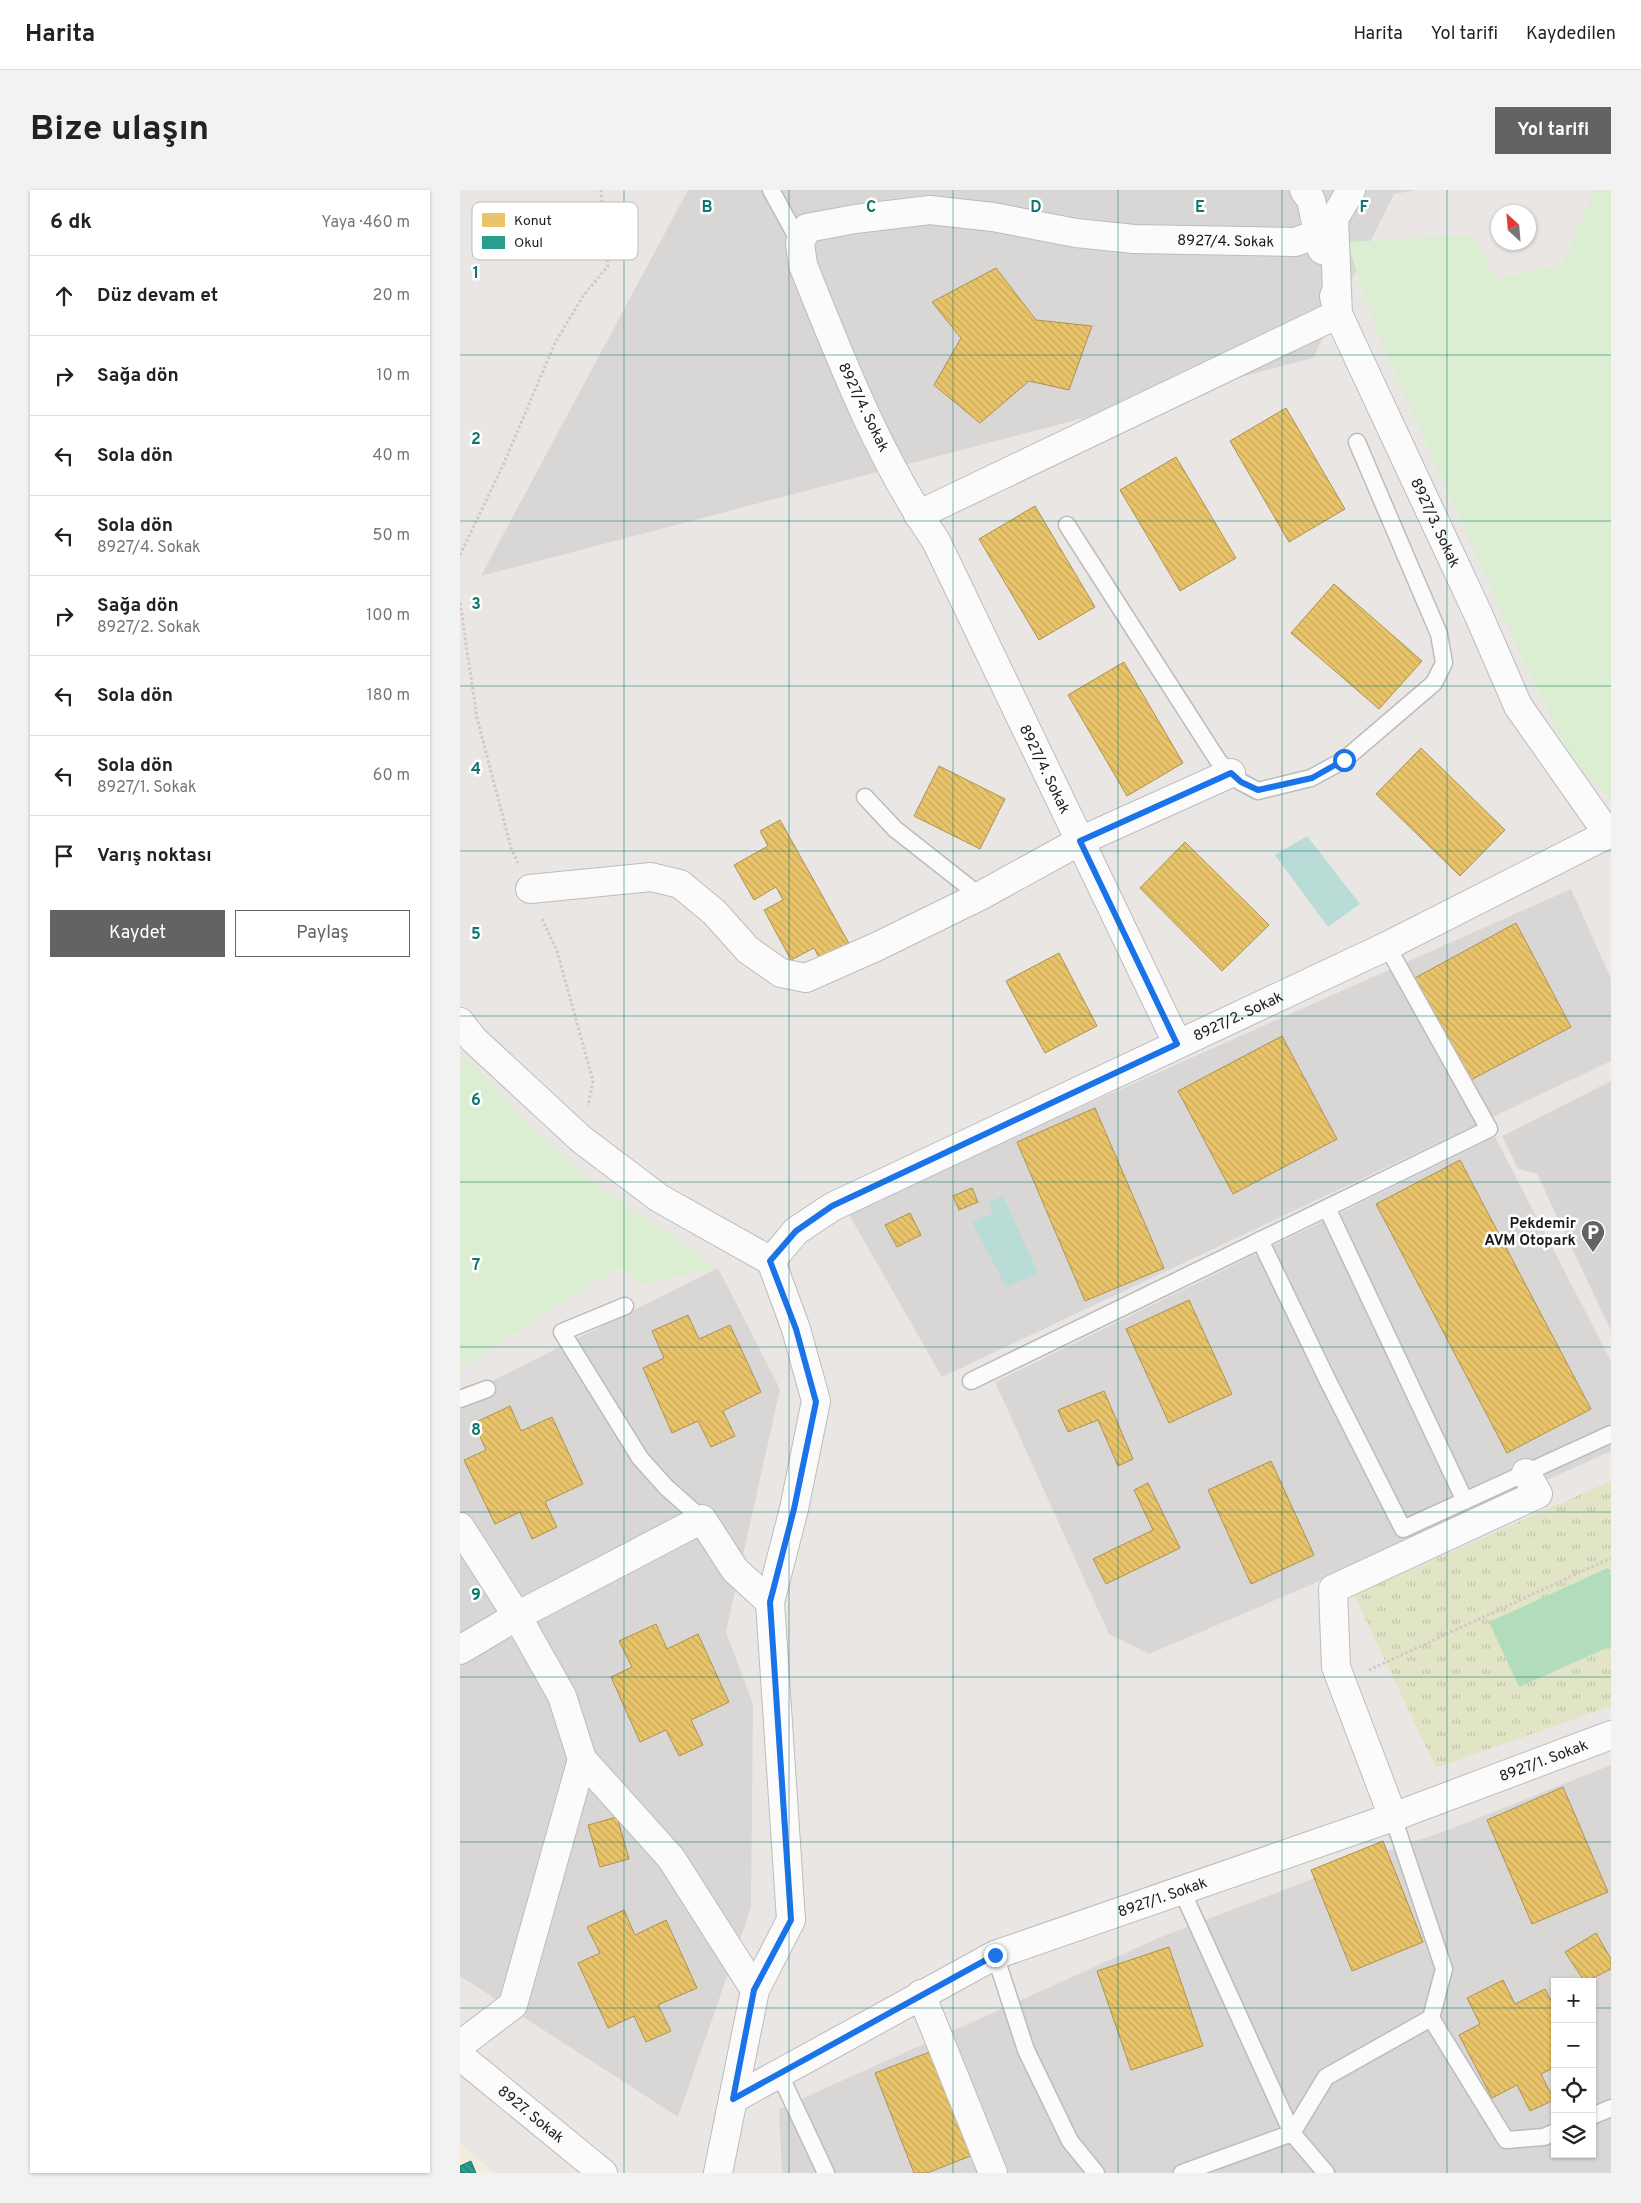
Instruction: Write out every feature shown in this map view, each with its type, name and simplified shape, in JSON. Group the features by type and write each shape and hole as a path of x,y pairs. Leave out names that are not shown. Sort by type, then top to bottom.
{"street":[{"path":"918,515 1338,314 1311,200 1304,190"},
{"name":"8927/3. Sokak","path":"1351,190 1334,219 1338,314 1479,616 1518,706 1610,835"},
{"name":"8927/4. Sokak","path":"1177,1044 936,541 918,515 854,393 803,265 800,243 807,228 855,219 930,210 993,217 1076,233 1134,239 1295,242 1318,234"},
{"path":"530,889 651,877 680,884 714,912 748,950 781,973 806,978 876,947 980,896 1080,841 1231,773"},
{"name":"8927/2. Sokak","path":"770,1261 796,1231 832,1206 1387,946 1610,835"},
{"path":"464,1037 581,1139 659,1198 770,1261 796,1329 816,1402 794,1509 770,1602 791,1920 754,1990 718,2173"},
{"path":"1394,1817 1336,1667 1333,1589 1538,1494 1526,1473"},
{"path":"460,1650 517,1616 702,1519 735,1570 770,1602"},
{"path":"460,1527 517,1616 562,1696 582,1758 671,1858 754,1990"},
{"name":"8927/1. Sokak","path":"733,2099 995,1955 1394,1817 1611,1735"},
{"path":"460,2046 513,2005 582,1758"},
{"path":"921,1994 993,2173"},
{"name":"8927. Sokak","path":"460,2056 603,2173"}],"lane":[{"path":"771,190 800,243"},
{"path":"1067,525 1219,762 1241,782 1258,790 1312,778 1344,760 1434,683 1444,663 1439,634 1356,442"},
{"path":"866,797 895,829 980,896"},
{"path":"971,1381 1489,1129 1387,946"},
{"path":"1327,1208 1465,1501"},
{"path":"1260,1240 1327,1379 1404,1529 1611,1434"},
{"path":"625,1306 562,1332 640,1458 666,1487 702,1519"},
{"path":"460,1399 487,1389"},
{"path":"1182,2173 1292,2134 1326,2077 1431,2018 1444,1969 1394,1817"},
{"path":"1182,1891 1292,2134 1326,2173"},
{"path":"995,1955 1026,2050 1070,2141 1096,2173"},
{"path":"1431,2018 1506,2140 1544,2137 1551,2134"},
{"path":"779,2073 826,2173"},
{"path":"1596,2114 1611,2108"}],"path":[{"path":"460,555 504,463 555,343 583,296 608,266 607,260"},
{"path":"1342,1683 1611,1558"}],"shaded area":[{"path":"688,190 1417,190 1394,194 1313,358 481,576"},
{"path":"1571,889 1611,979 1611,1061 942,1377 847,1211"},
{"name":"Pekdemir AVM Otopark","path":"1611,1081 1611,1331 1537,1174 1518,1169 1502,1136"},
{"path":"1495,1137 1611,1361 1611,1451 1362,1563 1149,1654 1109,1634 995,1382"},
{"path":"718,1268 780,1389 726,1632 753,1704 751,1908 678,2117 460,1976 460,1397"},
{"path":"1611,1765 1611,2173 782,2173 779,2109 1161,1937 1372,1856 1451,1829"},
{"path":"460,2143 494,2173 460,2173"}],"green space":[{"path":"1595,190 1611,190 1611,799 1572,760 1519,651 1379,337 1347,242 1473,235 1496,279 1562,265"},
{"path":"468,1058 535,1132 608,1193 718,1268 640,1284 619,1267 460,1368 460,1065"},
{"path":"1611,1481 1611,1706 1436,1768 1354,1595"},
{"path":"1608,1568 1611,1575 1611,1646 1519,1687 1489,1622"}],"water":[{"path":"1307,836 1360,904 1328,927 1275,855"},
{"path":"1003,1196 1038,1273 1006,1287 972,1222 993,1213 988,1202"}],"building: Konut":[{"path":"996,268 1036,320 1092,326 1069,390 1029,381 980,423 934,385 961,338 932,302"},
{"path":"1286,408 1345,509 1289,542 1230,441"},
{"path":"1176,457 1236,558 1180,591 1120,490"},
{"path":"1035,506 1095,607 1039,640 979,539"},
{"path":"1334,584 1422,661 1379,709 1291,633"},
{"path":"1124,662 1183,763 1127,796 1068,695"},
{"path":"1421,748 1505,830 1460,876 1376,794"},
{"path":"939,766 1005,799 980,849 914,816"},
{"path":"780,820 851,947 822,963 814,948 791,960 764,910 783,900 776,887 754,900 734,865 768,846 760,831"},
{"path":"1185,842 1269,925 1222,971 1140,888"},
{"path":"1516,923 1571,1027 1467,1082 1413,979"},
{"path":"1059,953 1097,1026 1045,1053 1006,981"},
{"path":"1282,1036 1337,1139 1233,1194 1178,1091"},
{"path":"1095,1108 1164,1268 1085,1301 1017,1142"},
{"path":"1460,1160 1591,1409 1507,1453 1376,1204"},
{"path":"972,1188 978,1202 959,1210 953,1196"},
{"path":"910,1213 921,1235 897,1247 885,1225"},
{"path":"1189,1300 1232,1394 1169,1423 1126,1329"},
{"path":"688,1315 699,1339 730,1325 761,1392 723,1411 735,1436 711,1447 698,1421 672,1433 643,1368 664,1358 652,1331"},
{"path":"1104,1391 1133,1459 1118,1466 1098,1420 1068,1432 1058,1410"},
{"path":"510,1406 521,1431 552,1417 583,1484 545,1502 557,1527 532,1539 520,1512 495,1524 464,1460 486,1450 474,1423"},
{"path":"1271,1461 1314,1555 1251,1584 1208,1490"},
{"path":"1148,1483 1180,1548 1106,1584 1093,1559 1153,1530 1134,1490"},
{"path":"656,1624 667,1649 698,1634 729,1702 691,1720 703,1745 679,1756 666,1730 640,1742 611,1677 632,1667 619,1641"},
{"path":"1563,1787 1608,1892 1532,1924 1487,1820"},
{"path":"617,1817 629,1859 600,1867 588,1825"},
{"path":"1383,1841 1423,1942 1352,1971 1311,1870"},
{"path":"624,1910 635,1935 666,1920 697,1988 658,2005 671,2031 646,2042 634,2016 608,2028 578,1963 600,1953 587,1927"},
{"path":"1596,1933 1611,1959 1611,1969 1593,1978 1582,1978 1565,1952"},
{"path":"1169,1947 1203,2046 1131,2070 1097,1971"},
{"path":"1503,1980 1515,2004 1545,1989 1551,2000 1551,2069 1541,2074 1551,2094 1551,2101 1530,2111 1517,2085 1492,2098 1459,2035 1480,2024 1467,1998"},
{"path":"932,2051 973,2155 927,2173 914,2173 875,2073"}],"building: Okul":[{"path":"471,2161 476,2173 460,2173 460,2166"}],"place":[{"name":"Pekdemir AVM Otopark","path":"1593,1253"}],"route":[{"path":"995,1955 733,2099 754,1990 791,1920 770,1602 794,1509 816,1402 796,1329 770,1261 796,1231 832,1206 1177,1044 1080,841 1231,773 1241,782 1258,790 1312,778 1344,760"}]}
